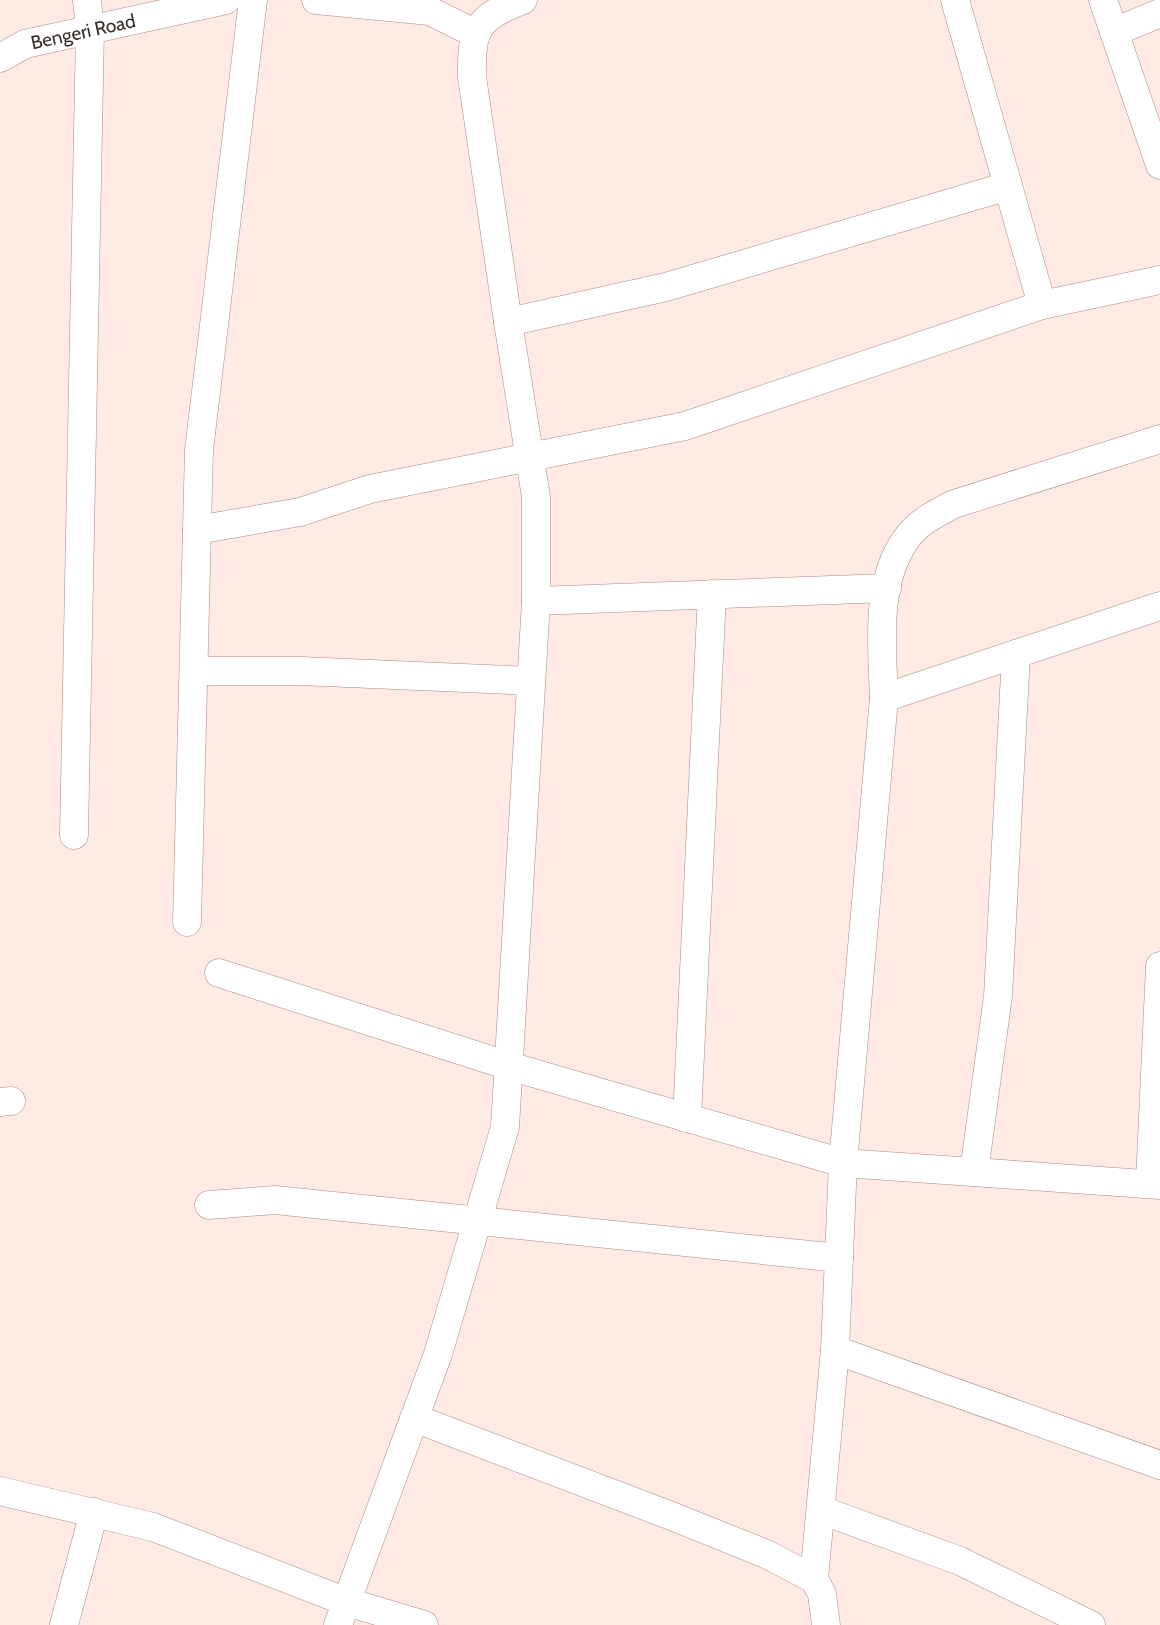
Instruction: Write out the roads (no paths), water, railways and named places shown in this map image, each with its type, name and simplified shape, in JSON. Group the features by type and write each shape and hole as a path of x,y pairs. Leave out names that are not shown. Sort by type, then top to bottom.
{"street":[{"path":"74,835 90,30 87,0"},
{"name":"Bengeri Road","path":"0,58 25,44 226,0"},
{"path":"187,922 195,671 196,530 199,450 253,0"},
{"path":"316,0 431,6 476,34"},
{"path":"343,1613 438,1354 505,1127 536,601 536,497 472,78 472,55 476,34 486,18 498,10 523,0"},
{"path":"955,0 1042,304"},
{"path":"1103,0 1160,165"},
{"path":"1114,32 1160,13"},
{"path":"508,322 666,287 1008,186"},
{"path":"196,530 300,512 370,489 685,426 1042,304 1160,280"},
{"path":"826,1625 822,1594 814,1579 835,1350 843,1171 884,698 882,643 887,588 894,562 910,534 931,516 954,504 1160,439"},
{"path":"536,601 887,588"},
{"path":"687,1118 712,594"},
{"path":"884,698 1160,606"},
{"path":"974,1172 998,996 1016,654"},
{"path":"195,671 301,671 532,681"},
{"path":"219,972 509,1066 687,1118 843,1171 974,1172 1155,1184 1160,966"},
{"path":"209,1205 274,1200 477,1221 839,1250"},
{"path":"835,1350 1160,1465"},
{"path":"414,1418 670,1515 766,1554 814,1579"},
{"path":"0,1491 153,1527 343,1613 424,1625"},
{"path":"820,1510 960,1561 1091,1625"},
{"path":"64,1625 94,1512"}]}
